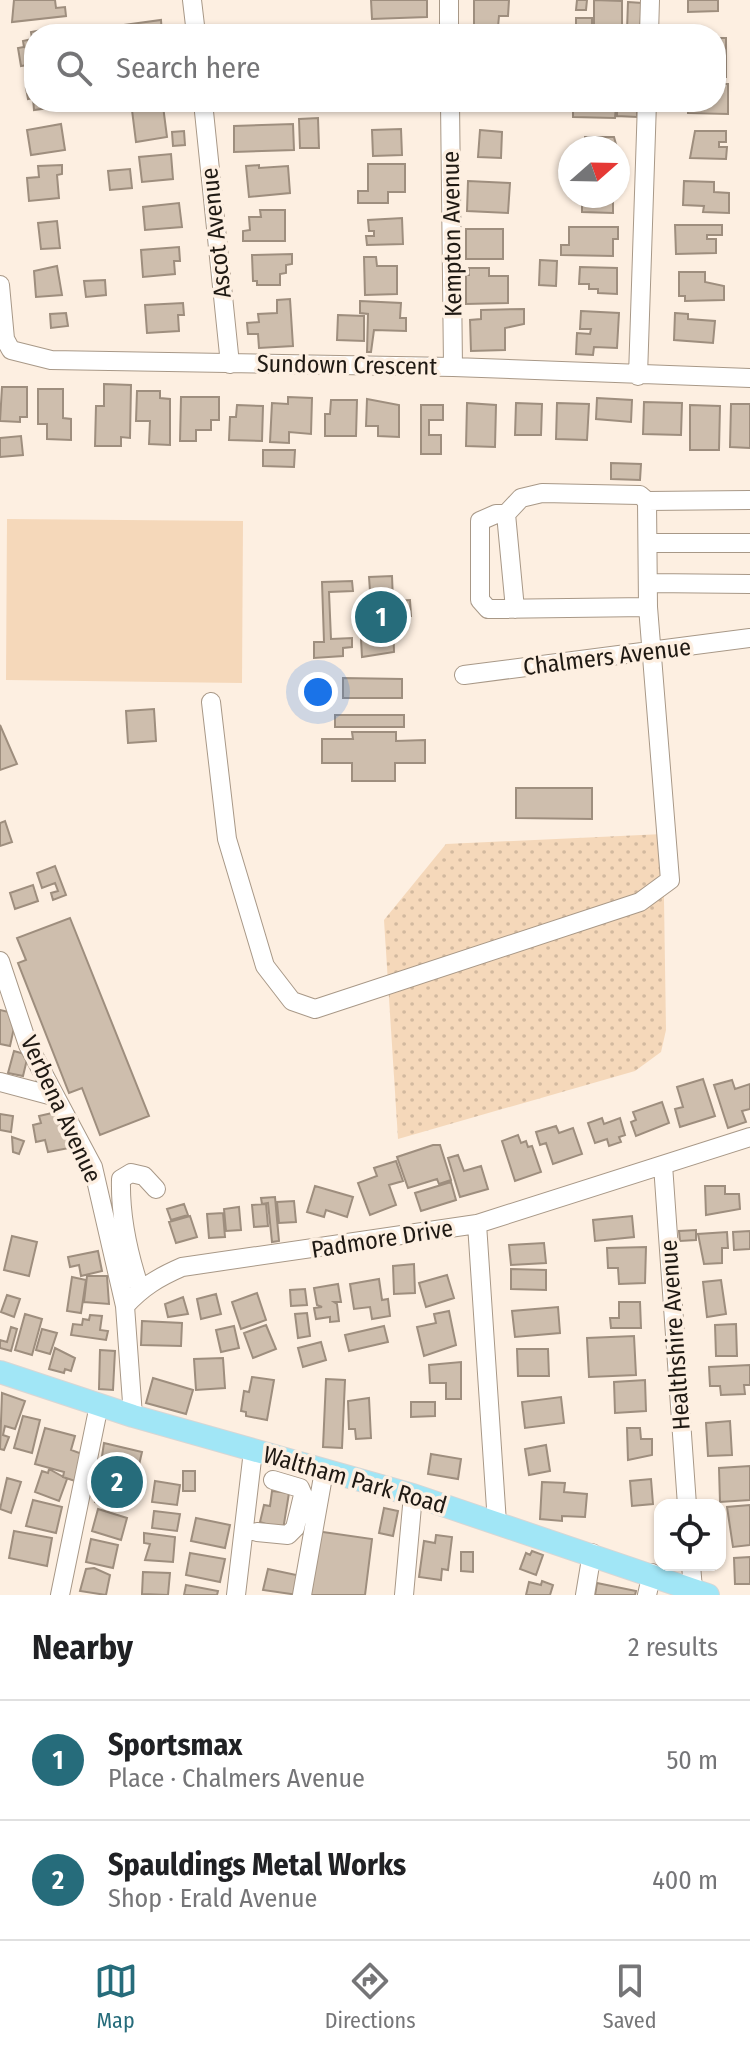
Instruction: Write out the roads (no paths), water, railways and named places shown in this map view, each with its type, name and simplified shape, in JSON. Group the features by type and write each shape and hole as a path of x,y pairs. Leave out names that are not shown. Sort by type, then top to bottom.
{"main road":[{"name":"Waltham Park Road","path":"0,1372 133,1416 413,1495 592,1553 649,1584 700,1592"}],"street":[{"path":"192,0 195,24"},
{"path":"449,0 449,24"},
{"path":"649,24 650,0"},
{"name":"Ascot Avenue","path":"204,112 230,364"},
{"name":"Kempton Avenue","path":"450,112 453,367"},
{"path":"638,376 647,112"},
{"name":"Sundown Crescent","path":"0,285 5,339 11,350 27,356 111,362 453,367 750,378"},
{"path":"648,607 488,609 480,600 480,521 496,514 506,514 521,498 542,493 640,495 647,501 750,500"},
{"path":"211,702 227,839 265,966 292,1001 315,1009 640,902 670,880 650,652 647,501"},
{"path":"506,514 515,609"},
{"path":"648,543 750,543"},
{"path":"648,583 750,584"},
{"name":"Chalmers Avenue","path":"464,675 750,638"},
{"name":"Verbena Avenue","path":"0,961 28,1045 93,1167 125,1306"},
{"path":"0,1082 53,1096"},
{"name":"Padmore Drive","path":"125,1306 140,1289 182,1267 477,1224 750,1137"},
{"name":"Healthshire Avenue","path":"663,1165 687,1499"},
{"path":"140,1289 129,1257 121,1179 131,1173 144,1176 156,1189"},
{"path":"477,1224 497,1523"},
{"path":"125,1306 133,1416"},
{"path":"60,1595 99,1405"},
{"path":"236,1595 253,1451"},
{"path":"257,1532 288,1535 307,1514 324,1471"},
{"path":"273,1480 302,1490 307,1514 302,1595"},
{"path":"404,1595 413,1495"},
{"path":"585,1595 592,1553"},
{"path":"693,1571 700,1592"}],"place":[{"name":"Sportsmax","path":"381,617"},
{"name":"Spauldings Metal Works","path":"117,1482"}]}
